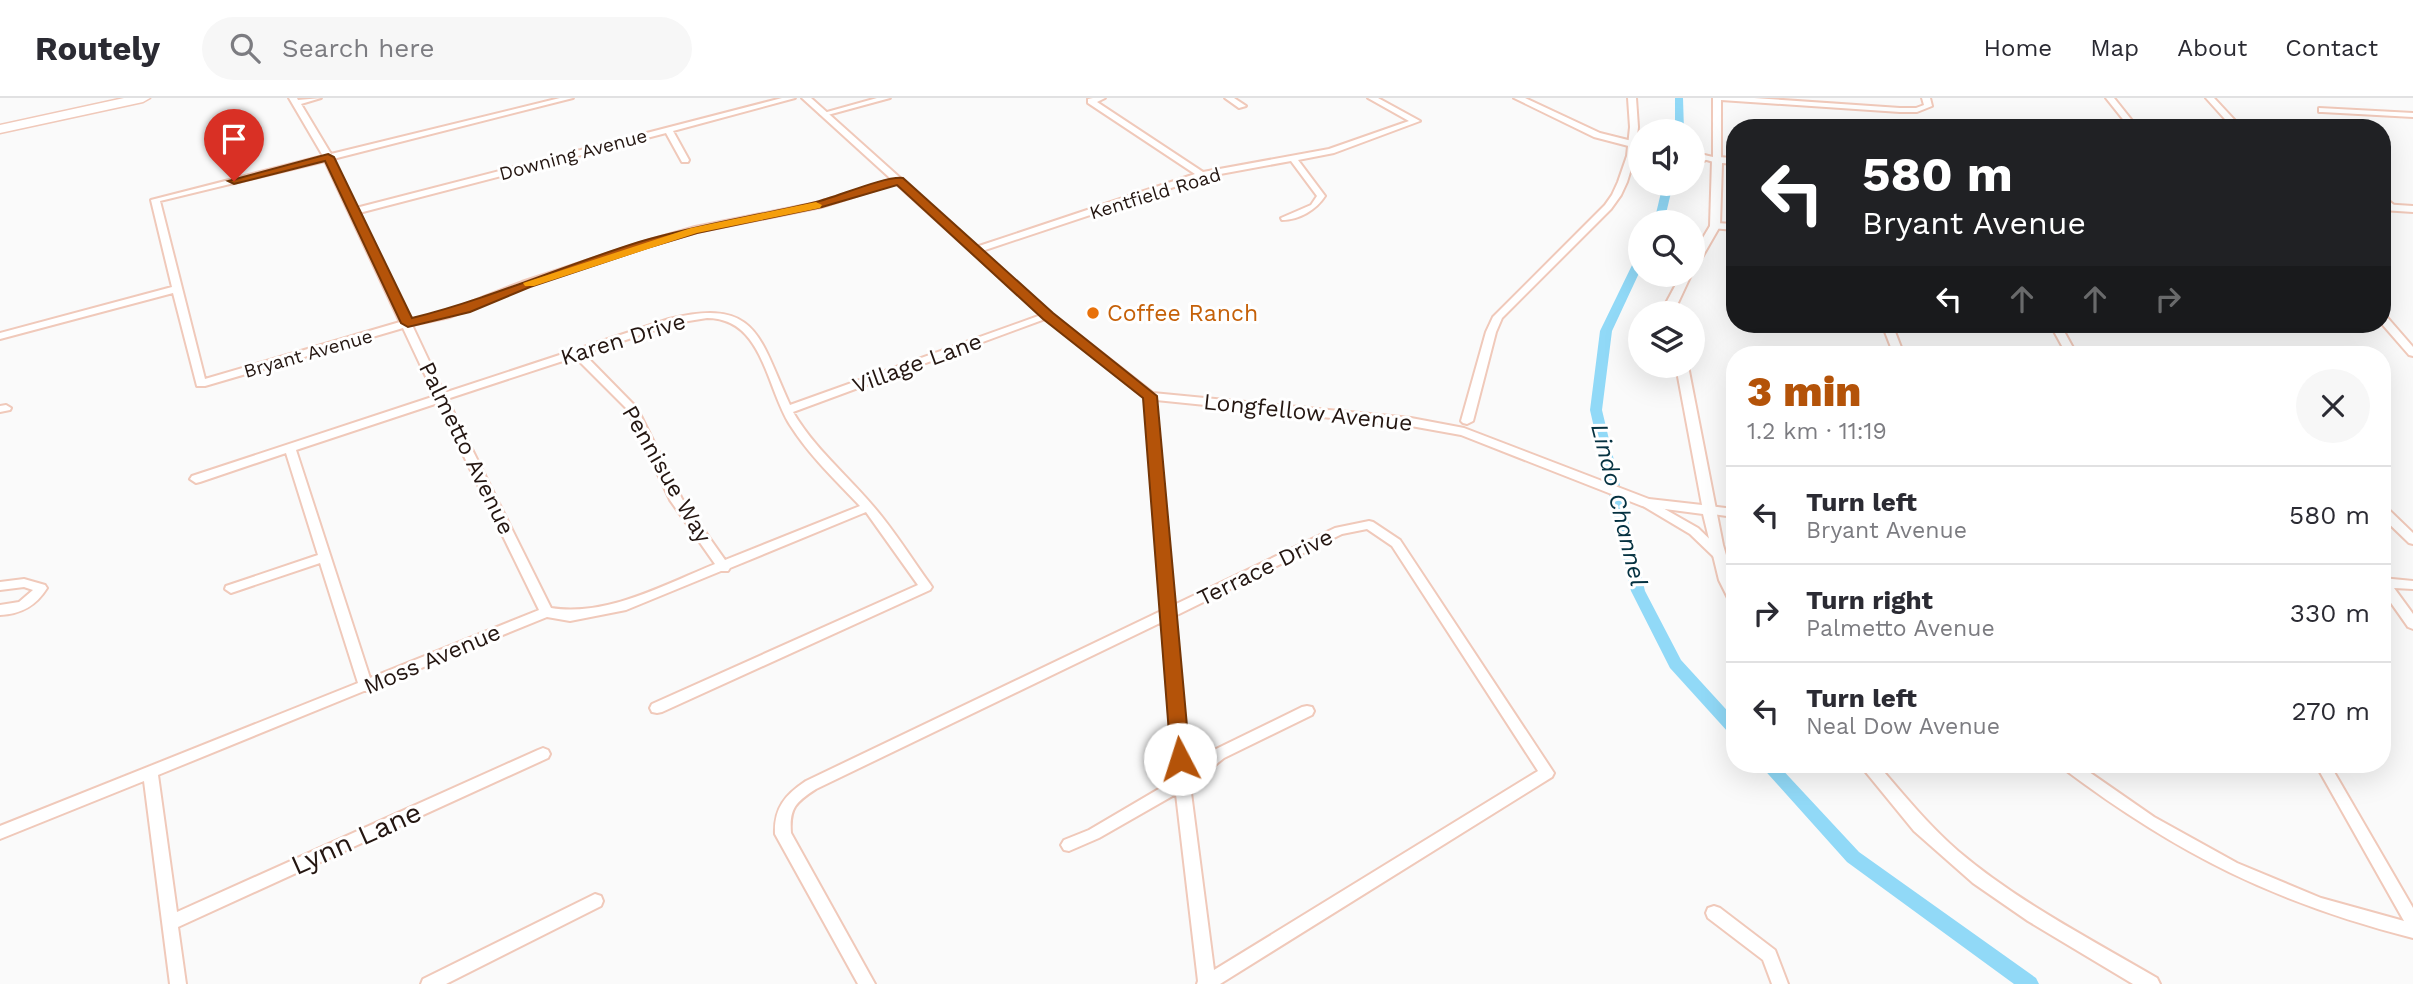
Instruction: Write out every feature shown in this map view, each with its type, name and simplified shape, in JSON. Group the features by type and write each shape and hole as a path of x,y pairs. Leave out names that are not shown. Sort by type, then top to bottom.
{"highway":[{"path":"0,121 107,98"},
{"path":"0,129 143,98"}],"street":[{"path":"294,100 317,98"},
{"path":"201,384 155,200 569,98"},
{"name":"Downing Avenue","path":"355,211 791,98"},
{"path":"806,98 1048,316 1150,396 1182,783 1206,983"},
{"path":"824,114 886,98"},
{"path":"1101,98 1091,101 1202,175"},
{"path":"1228,98 1242,106"},
{"name":"Kentfield Road","path":"976,250 1202,175 1294,160 1340,148 1416,121 1372,98"},
{"path":"1518,98 1597,135 1628,144"},
{"path":"1632,98 1634,119"},
{"path":"1705,243 1715,226 1718,98 1917,110 1928,106 1926,98"},
{"path":"2110,98 2127,119"},
{"path":"2210,98 2230,119"},
{"name":"Palmetto Avenue","path":"294,100 328,157 355,211 441,398 546,611"},
{"path":"2322,110 2413,115"},
{"path":"668,129 685,160"},
{"path":"1705,158 1726,161"},
{"path":"1285,218 1314,207 1321,196 1294,160"},
{"path":"1466,427 1490,332 1499,317 1608,207 1620,192 1628,170"},
{"name":"Bryant Avenue","path":"201,384 408,323 466,309 526,284 643,245 695,230 818,205 899,181"},
{"path":"2391,208 2413,209"},
{"path":"1715,226 1726,227"},
{"path":"0,336 176,289"},
{"name":"Village Lane","path":"786,410 1048,316"},
{"name":"Karen Drive","path":"196,479 690,317 731,317 749,331 762,352 786,410 806,445 868,508 926,587 657,708"},
{"path":"2391,328 2413,353"},
{"name":"Pennisue Way","path":"577,353 632,408 676,500 724,568"},
{"path":"1684,378 1718,555 1726,580"},
{"name":"Longfellow Avenue","path":"1150,396 1466,427 1545,465 1647,503 1709,510"},
{"path":"290,448 366,687"},
{"path":"1647,503 1694,531 1718,555"},
{"name":"Moss Avenue","path":"0,833 366,687 546,611 570,616 626,606 868,508"},
{"path":"1709,510 1726,512"},
{"path":"2391,519 2413,541"},
{"name":"Terrace Drive","path":"867,984 783,834 781,817 787,800 811,785 1339,531 1370,525 1396,543 1547,773 1206,983"},
{"path":"231,589 325,557"},
{"path":"0,586 24,583 41,588 32,601 12,611 0,610"},
{"path":"2391,583 2413,585"},
{"path":"2391,593 2413,625"},
{"path":"1069,845 1094,834 1182,783 1219,754 1307,711"},
{"name":"Lynn Lane","path":"170,923 543,754"},
{"path":"150,772 178,984"},
{"path":"1875,773 1927,833 1975,875 2020,907 2150,984"},
{"path":"2080,773 2175,839 2212,857 2296,896 2355,918 2413,931"},
{"path":"2328,773 2413,923"},
{"path":"429,984 595,901"},
{"path":"1714,913 1769,955 1780,984"}],"waterway":[{"name":"Lindo Channel","path":"1679,98 1680,119"},
{"name":"Lindo Channel","path":"1662,210 1665,196"},
{"name":"Lindo Channel","path":"1628,284 1606,331 1596,410 1623,532 1638,591 1675,664 1726,719"},
{"name":"Lindo Channel","path":"1775,773 1853,857 2029,984"}],"slow traffic":[{"path":"529,283 695,230 816,205"}],"place":[{"name":"Coffee Ranch","path":"1093,313"}],"route":[{"path":"234,181 328,157 408,323 466,309 526,284 643,245 695,230 818,205 899,181 1048,316 1150,396 1180,759"}]}
